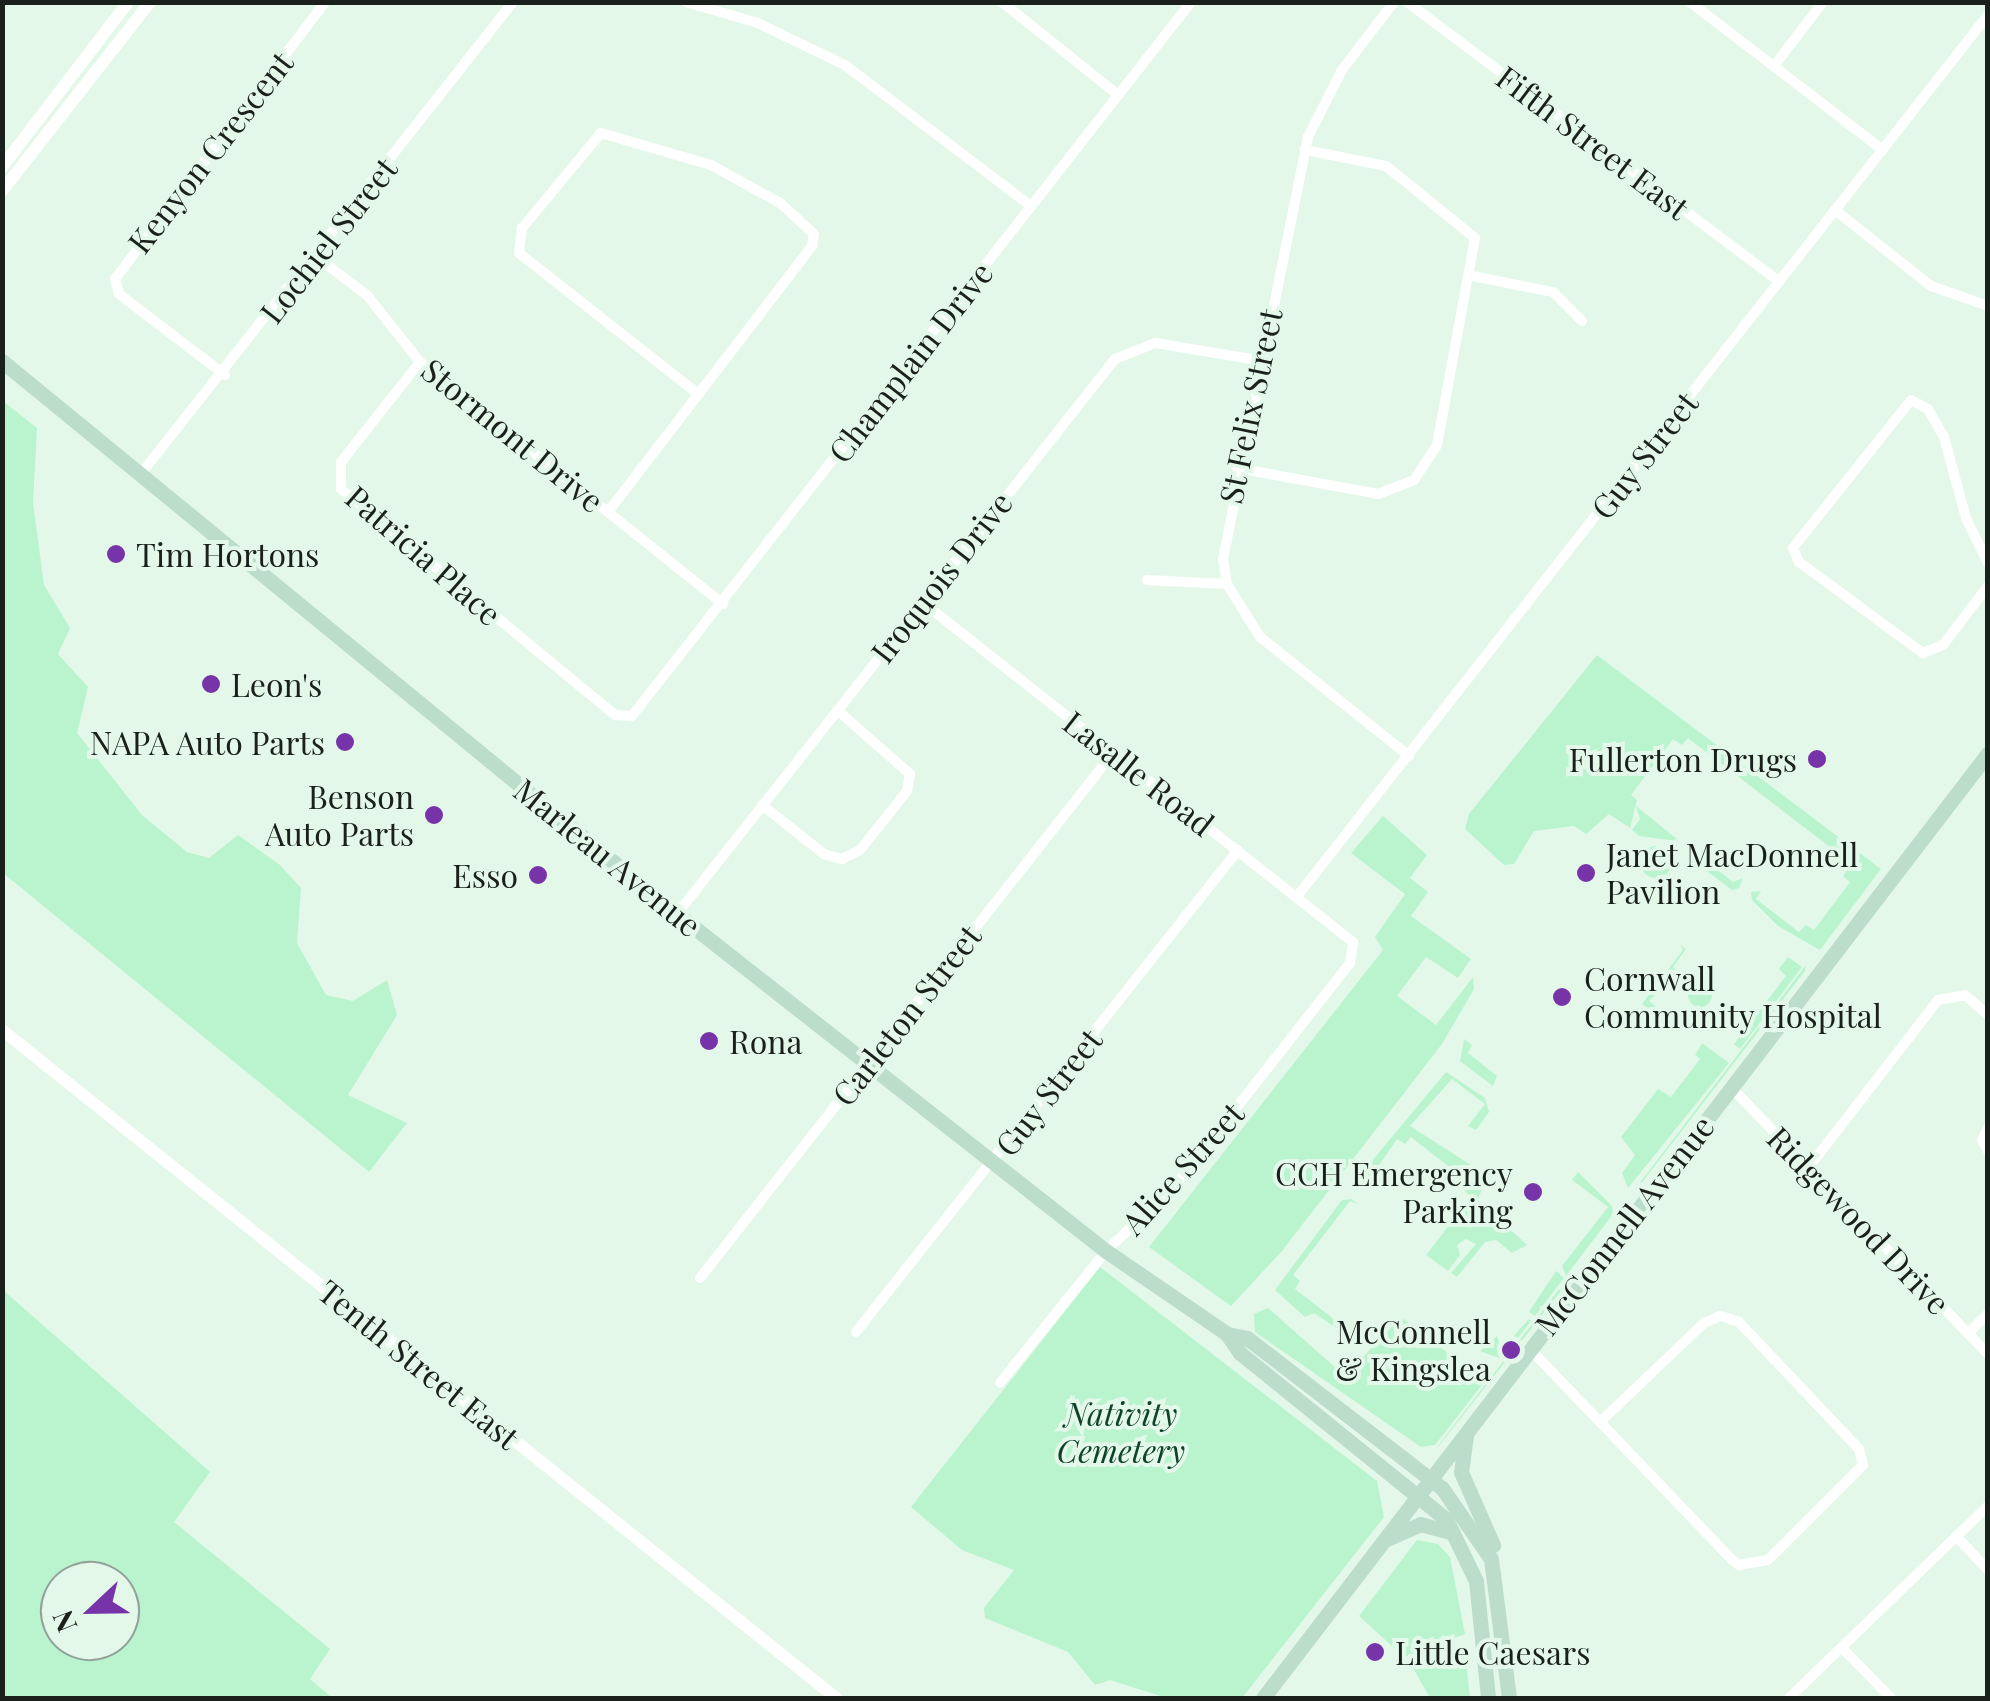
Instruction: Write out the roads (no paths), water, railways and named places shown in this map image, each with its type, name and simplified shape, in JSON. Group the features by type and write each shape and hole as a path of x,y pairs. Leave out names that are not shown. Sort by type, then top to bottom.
{"main road":[{"name":"Marleau Avenue","path":"2,362 677,914 1106,1250 1228,1334 1258,1368 1416,1492 1458,1536"},
{"name":"McConnell Avenue","path":"1263,1698 1427,1477 1988,753"},
{"name":"Marleau Avenue","path":"1228,1334 1246,1338 1427,1477 1476,1529 1498,1584"},
{"path":"1467,1429 1461,1472 1490,1535 1509,1698"},
{"path":"1373,1551 1413,1526 1434,1525 1458,1536 1476,1580 1488,1698"}],"street":[{"path":"2,168 128,2"},
{"path":"2,191 150,2"},
{"name":"Kenyon Crescent","path":"225,375 119,294 115,279 326,2"},
{"name":"Lochiel Street","path":"140,475 225,375 512,2"},
{"path":"686,2 712,5 786,34 845,66 1030,206"},
{"path":"1002,2 1118,96"},
{"name":"Champlain Drive","path":"626,717 642,710 1190,2"},
{"name":"St Felix Street","path":"1394,2 1333,84 1305,150 1258,360 1223,546 1227,584 1260,637 1410,756"},
{"name":"Fifth Street East","path":"1407,2 1779,281"},
{"path":"1690,2 1883,150"},
{"path":"1774,66 1823,2"},
{"name":"Guy Street","path":"1299,894 1988,15"},
{"path":"608,512 698,394 814,234 780,202 711,165 601,133 522,228 519,253 698,394"},
{"path":"1237,468 1378,494 1414,480 1436,445 1472,276 1472,232 1386,166 1305,150"},
{"path":"1835,210 1930,286 1988,306"},
{"name":"Stormont Drive","path":"315,256 367,295 420,362 723,604"},
{"path":"1472,276 1553,292 1582,321"},
{"name":"Iroquois Drive","path":"677,914 1117,358 1155,342 1258,360"},
{"name":"Patricia Place","path":"420,362 341,462 341,489 626,717"},
{"path":"1988,563 1966,518 1944,436 1928,410 1911,400 1793,548 1798,562 1923,653 1943,645 1988,586"},
{"path":"1147,580 1227,584"},
{"name":"Lasalle Road","path":"922,600 1113,753 1299,894 1352,947"},
{"path":"762,805 836,859 860,850 907,791 907,767 837,710"},
{"name":"Carleton Street","path":"700,1278 1113,753"},
{"name":"Guy Street","path":"856,1332 1238,850"},
{"name":"Alice Street","path":"1000,1384 1106,1250 1177,1184 1350,963 1352,947"},
{"path":"1809,1167 1938,1000 1965,995 1988,1015"},
{"name":"Tenth Street East","path":"2,1030 836,1698"},
{"name":"Ridgewood Drive","path":"1730,1086 1988,1354"},
{"path":"1988,1128 1982,1140 1988,1151"},
{"path":"1968,1333 1988,1314"},
{"path":"1529,1348 1732,1560 1748,1567 1768,1560 1864,1464 1859,1449 1739,1322 1720,1316 1704,1323 1600,1422"},
{"path":"1789,1698 1988,1506"},
{"path":"1956,1536 1988,1570"},
{"path":"1842,1648 1891,1698"}],"place":[{"name":"Tim Hortons","path":"116,554"},
{"name":"Leon's","path":"211,684"},
{"name":"NAPA Auto Parts","path":"345,742"},
{"name":"Fullerton Drugs","path":"1817,759"},
{"name":"Benson Auto Parts","path":"434,815"},
{"name":"Janet MacDonnell Pavilion","path":"1586,873"},
{"name":"Esso","path":"538,875"},
{"name":"Cornwall Community Hospital","path":"1562,997"},
{"name":"Rona","path":"709,1041"},
{"name":"CCH Emergency Parking","path":"1533,1192"},
{"name":"McConnell & Kingslea","path":"1511,1350"},
{"name":"Little Caesars","path":"1375,1652"}],"park label":[{"name":"Nativity Cemetery","path":"1121,1432"}]}
